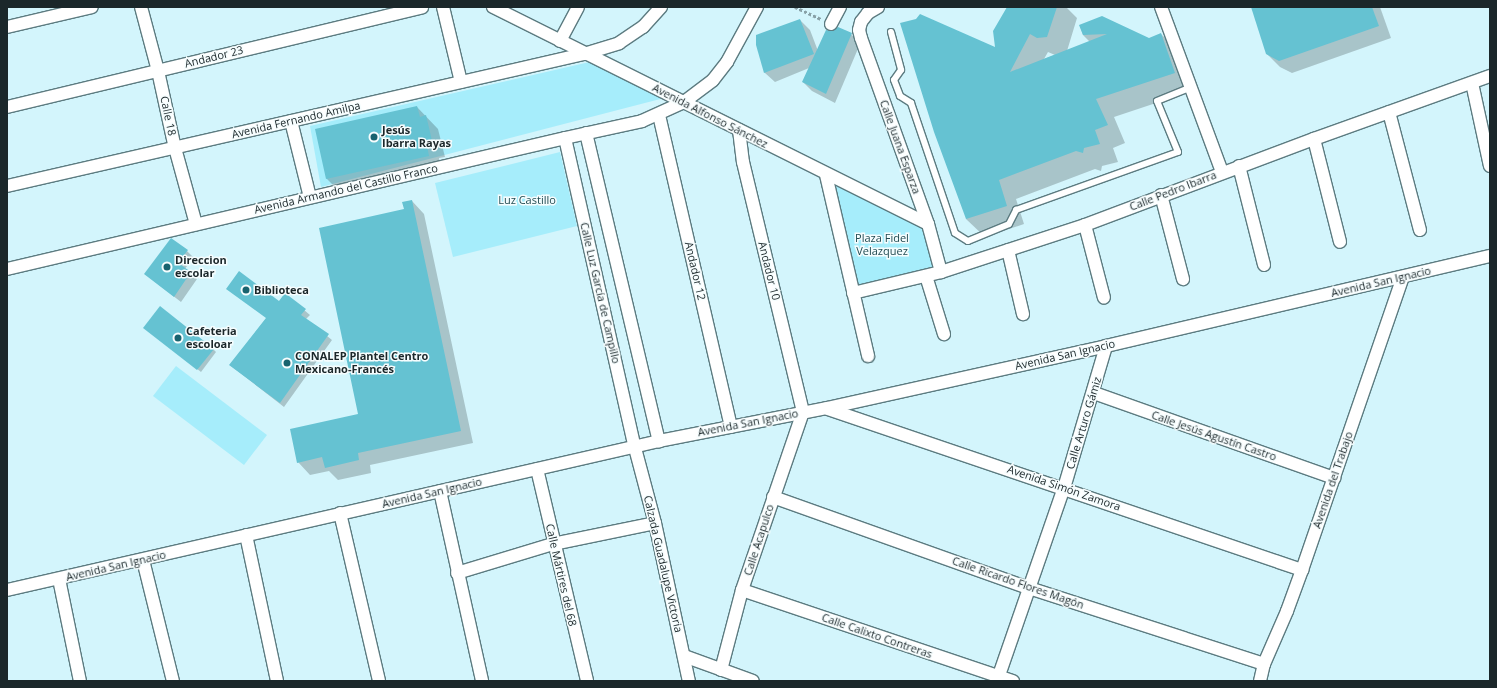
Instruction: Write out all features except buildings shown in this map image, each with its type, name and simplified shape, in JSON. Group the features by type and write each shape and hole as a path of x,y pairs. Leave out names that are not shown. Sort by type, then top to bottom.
{"street":[{"path":"7,27 92,7"},
{"name":"Calle 18","path":"141,7 158,71 175,148 196,224"},
{"name":"Andador 23","path":"7,107 422,7"},
{"path":"443,7 461,82"},
{"path":"560,41 578,7"},
{"name":"Avenida Fernando Amilpa","path":"7,186 584,54 619,43 643,27 661,7"},
{"name":"Avenida Armando del Castillo Franco","path":"7,270 310,197 642,121 659,115 684,102 713,80 727,62 757,7"},
{"path":"831,24 840,7"},
{"name":"Calle Juana Esparza","path":"878,7 868,13 861,22 859,30 928,224 941,272"},
{"path":"1161,7 1222,172"},
{"name":"Avenida Alfonso Sánchez","path":"497,8 584,54 684,102 826,175 928,224"},
{"name":"Calle Pedro Ibarra","path":"853,293 941,272 1085,224 1314,138 1490,76"},
{"path":"1472,83 1490,166"},
{"path":"1389,112 1420,230"},
{"name":"Andador 12","path":"659,115 731,427"},
{"path":"291,121 310,197"},
{"name":"Andador 10","path":"739,130 743,162 803,412"},
{"name":"Calle Luz García de Campillo","path":"586,133 659,441"},
{"name":"Calle Luz García de Campillo","path":"565,138 635,448"},
{"path":"1314,138 1340,242"},
{"path":"1239,166 1264,264"},
{"path":"826,175 868,356"},
{"path":"1161,195 1183,279"},
{"path":"1085,224 1104,298"},
{"path":"1008,250 1023,314"},
{"name":"Avenida San Ignacio","path":"7,590 59,580 340,513 635,448 659,441 827,408 1106,346 1490,256"},
{"path":"926,276 944,334"},
{"name":"Avenida del Trabajo","path":"1260,681 1264,664 1287,611 1302,570 1403,276"},
{"name":"Calle Arturo Gámiz","path":"998,679 1064,488 1094,393 1106,346"},
{"name":"Calle Jesús Agustín Castro","path":"1094,393 1334,478"},
{"name":"Avenida Simón Zamora","path":"827,408 1302,570"},
{"name":"Calle Acapulco","path":"721,670 742,590 803,412"},
{"name":"Calzada Guadalupe Victoria","path":"635,448 654,523 689,681"},
{"name":"Calle Mártires del 68","path":"537,469 553,544 587,681"},
{"path":"440,491 482,681"},
{"name":"Calle Ricardo Flores Magón","path":"773,497 1029,588 1264,664"},
{"path":"340,513 379,681"},
{"path":"457,573 553,544 654,523"},
{"path":"246,535 277,681"},
{"path":"143,560 173,681"},
{"path":"59,580 80,681"},
{"name":"Calle Calixto Contreras","path":"742,590 998,679 1012,681"},
{"path":"684,656 753,681"}],"lane":[{"path":"890,32 901,70 894,80 900,96 911,103 955,233 968,241 1009,224 1016,210 1178,152 1158,101 1191,87"}],"green space":[{"path":"594,61 668,97 321,187 310,126"},
{"name":"Luz Castillo","path":"560,152 577,226 453,257 435,183"},
{"name":"Plaza Fidel Velazquez","path":"826,175 928,224 941,272 853,293"},
{"path":"176,366 267,435 244,465 153,396"}],"place":[{"name":"Jesús Ibarra Rayas","path":"374,137"},
{"name":"Direccion escolar","path":"167,267"},
{"name":"Biblioteca","path":"246,290"},
{"name":"Cafeteria escoloar","path":"178,338"},
{"name":"CONALEP Plantel Centro Mexicano-Francés","path":"287,363"}]}
